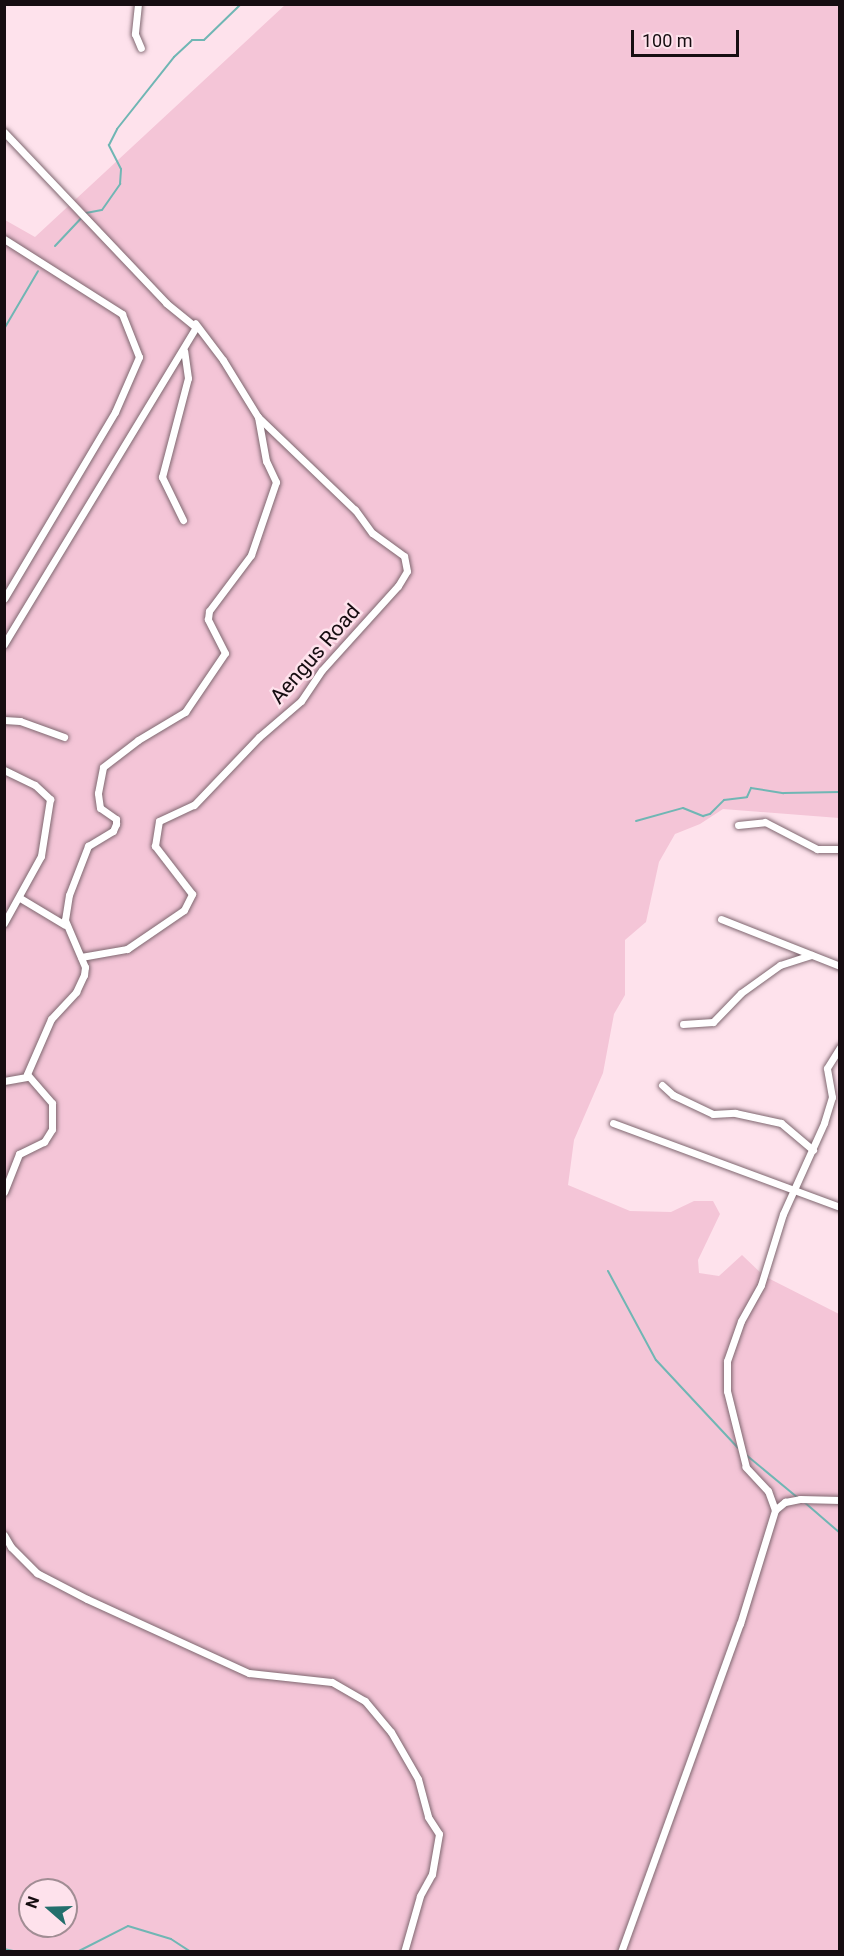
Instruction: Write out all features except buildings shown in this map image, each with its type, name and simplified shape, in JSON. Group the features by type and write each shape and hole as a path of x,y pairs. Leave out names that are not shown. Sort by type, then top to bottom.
{"street":[{"path":"138,4 135,34 141,48"},
{"name":"Aengus Road","path":"4,132 166,303 195,323 223,360 258,417 355,510 372,532 404,556 407,571 393,592 322,670 301,701 259,737 194,805 159,820 155,846 192,894 184,910 127,949 81,957"},
{"path":"4,239 122,314 139,357 115,412 4,599"},
{"path":"4,644 79,516 196,332 195,323"},
{"path":"183,351 188,378 162,477 183,520"},
{"path":"65,925 69,895 81,859 88,846 114,831 116,825 116,819 100,808 98,793 104,767 138,740 185,712 225,653 208,619 209,611 251,555 276,482 266,461 258,417"},
{"path":"4,720 20,721 64,737"},
{"path":"4,770 35,785 50,800 41,856 20,898 4,923"},
{"path":"738,825 765,822 817,849 840,849"},
{"path":"20,898 65,925 85,967 82,981 51,1019 27,1077"},
{"path":"721,919 839,966"},
{"path":"683,1024 713,1022 741,993 780,965 810,955"},
{"path":"775,1510 768,1491 746,1467 727,1391 727,1362 741,1321 761,1285 783,1214 796,1191 813,1150 832,1097 827,1068 839,1050"},
{"path":"4,1081 27,1077"},
{"path":"4,1192 19,1154 48,1139 54,1119 52,1103 27,1077"},
{"path":"662,1085 673,1095 713,1114 735,1113 781,1123 813,1150"},
{"path":"613,1124 840,1207"},
{"path":"621,1952 740,1624 775,1510 785,1502 800,1499 840,1500"},
{"path":"4,1535 11,1547 37,1573 87,1599 249,1673 332,1682 365,1701 391,1732 418,1779 428,1817 439,1834 432,1874 420,1896 404,1952"}],"shaded area":[{"path":"285,5 839,5 839,818 723,809 700,824 675,834 659,862 646,922 625,940 625,995 614,1014 603,1073 574,1140 568,1185 630,1211 671,1212 694,1201 713,1201 720,1214 698,1260 699,1273 719,1276 742,1255 764,1276 839,1314 839,1951 5,1951 5,220 35,237"}],"waterway":[{"path":"55,246 86,213 102,210 120,184 121,169 109,145 117,129 174,57 192,40 204,40 241,4"},
{"path":"4,329 38,271"},
{"path":"636,821 683,808 703,816 710,814 724,800 747,797 751,788 784,793 840,792"},
{"path":"608,1271 656,1360 738,1448"},
{"path":"745,1454 798,1498"},
{"path":"803,1501 840,1533"},
{"path":"77,1952 128,1926 171,1939 191,1952"},
{"path":"4,1949 18,1952"}]}
